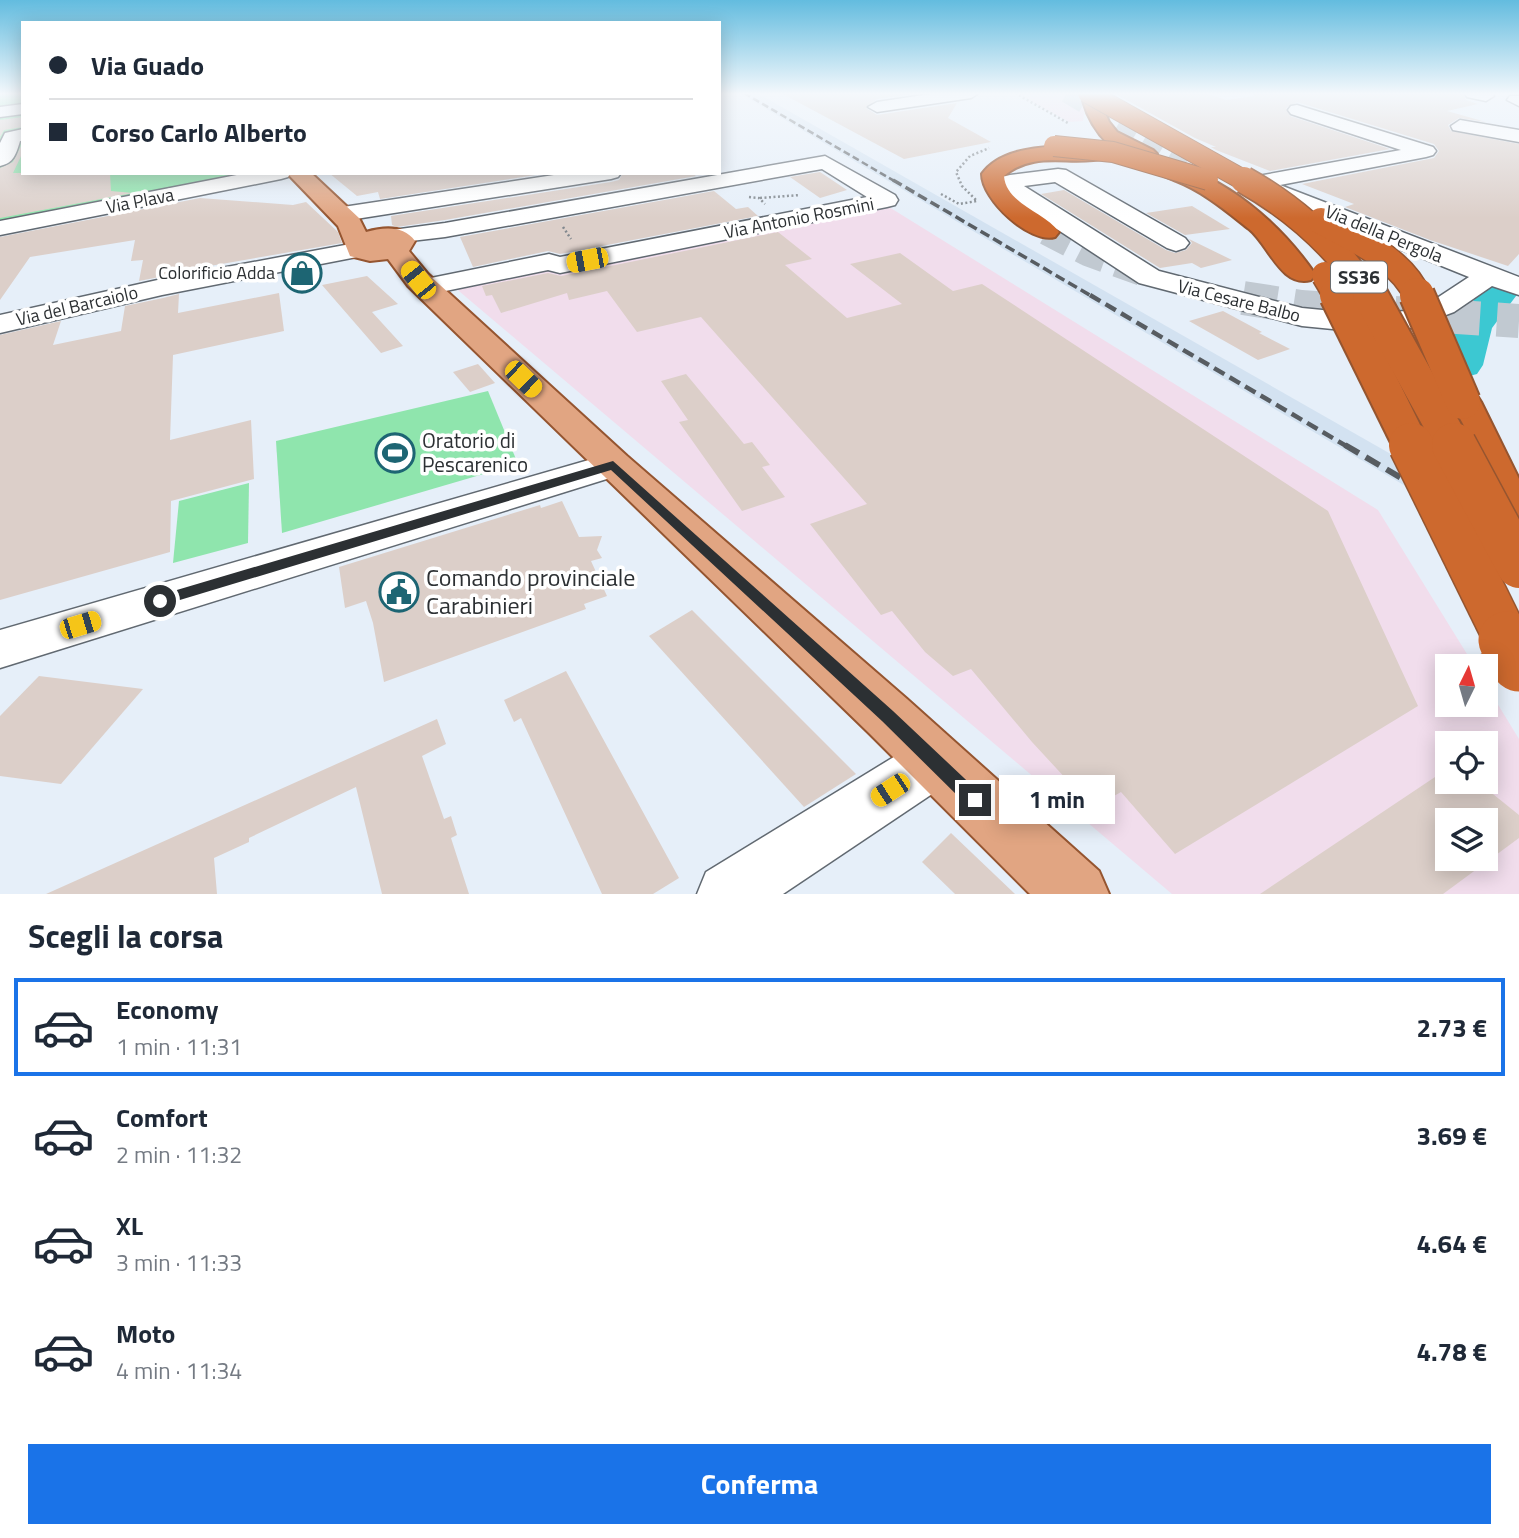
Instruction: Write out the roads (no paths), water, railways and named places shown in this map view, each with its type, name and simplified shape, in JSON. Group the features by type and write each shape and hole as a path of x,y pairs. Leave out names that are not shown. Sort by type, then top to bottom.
{"highway":[{"path":"974,163 991,153 1075,135"},
{"path":"1108,135 1116,143 1248,195"},
{"name":"SS36","path":"1156,135 1270,195 1298,214 1335,248 1368,290 1388,324 1519,566"},
{"path":"1019,148 1054,146 1099,149 1144,158 1319,220 1367,244 1412,284 1492,467 1519,513"},
{"path":"972,188 994,205 1046,232 994,189 993,174 1002,166 1014,160 1042,155 1107,155 1172,171 1248,195"},
{"path":"1186,163 1248,195 1275,240 1352,347 1376,370 1519,663"}],"main road":[{"path":"300,175 384,247 613,465 888,716 1076,894"}],"street":[{"name":"Via della Pergola","path":"1153,135 1207,165 1248,195 1507,284"},
{"path":"1248,195 1426,151 1375,135"},
{"name":"Via Antonio Rosmini","path":"825,162 887,200 560,265 384,247 447,216 650,193 825,162"},
{"name":"Via Plava","path":"0,228 271,175"},
{"path":"384,247 447,216 482,183 585,175"},
{"path":"631,175 650,193"},
{"name":"Via Cesare Balbo","path":"1176,243 1058,175 1010,182 1016,192 1149,277 1216,297 1302,317 1363,323 1410,319 1507,284"},
{"name":"Via del Barcaiolo","path":"0,324 162,287 384,247"},
{"path":"0,649 613,465"},
{"path":"728,894 934,762"}],"waterway":[{"path":"1462,365 1472,327 1501,291"}],"tunnel":[{"path":"1138,135 1186,163"},
{"path":"1046,232 1087,253 1150,276"},
{"path":"1243,298 1301,307 1519,321"}],"railway":[{"path":"815,135 896,182"},
{"path":"893,180 1093,297"},
{"path":"1090,295 1348,447"},
{"path":"1345,445 1519,547"}],"place":[{"name":"Colorificio Adda","path":"302,273"},
{"name":"Oratorio di Pescarenico","path":"395,453"},
{"name":"Comando provinciale Carabinieri","path":"399,592"}]}
